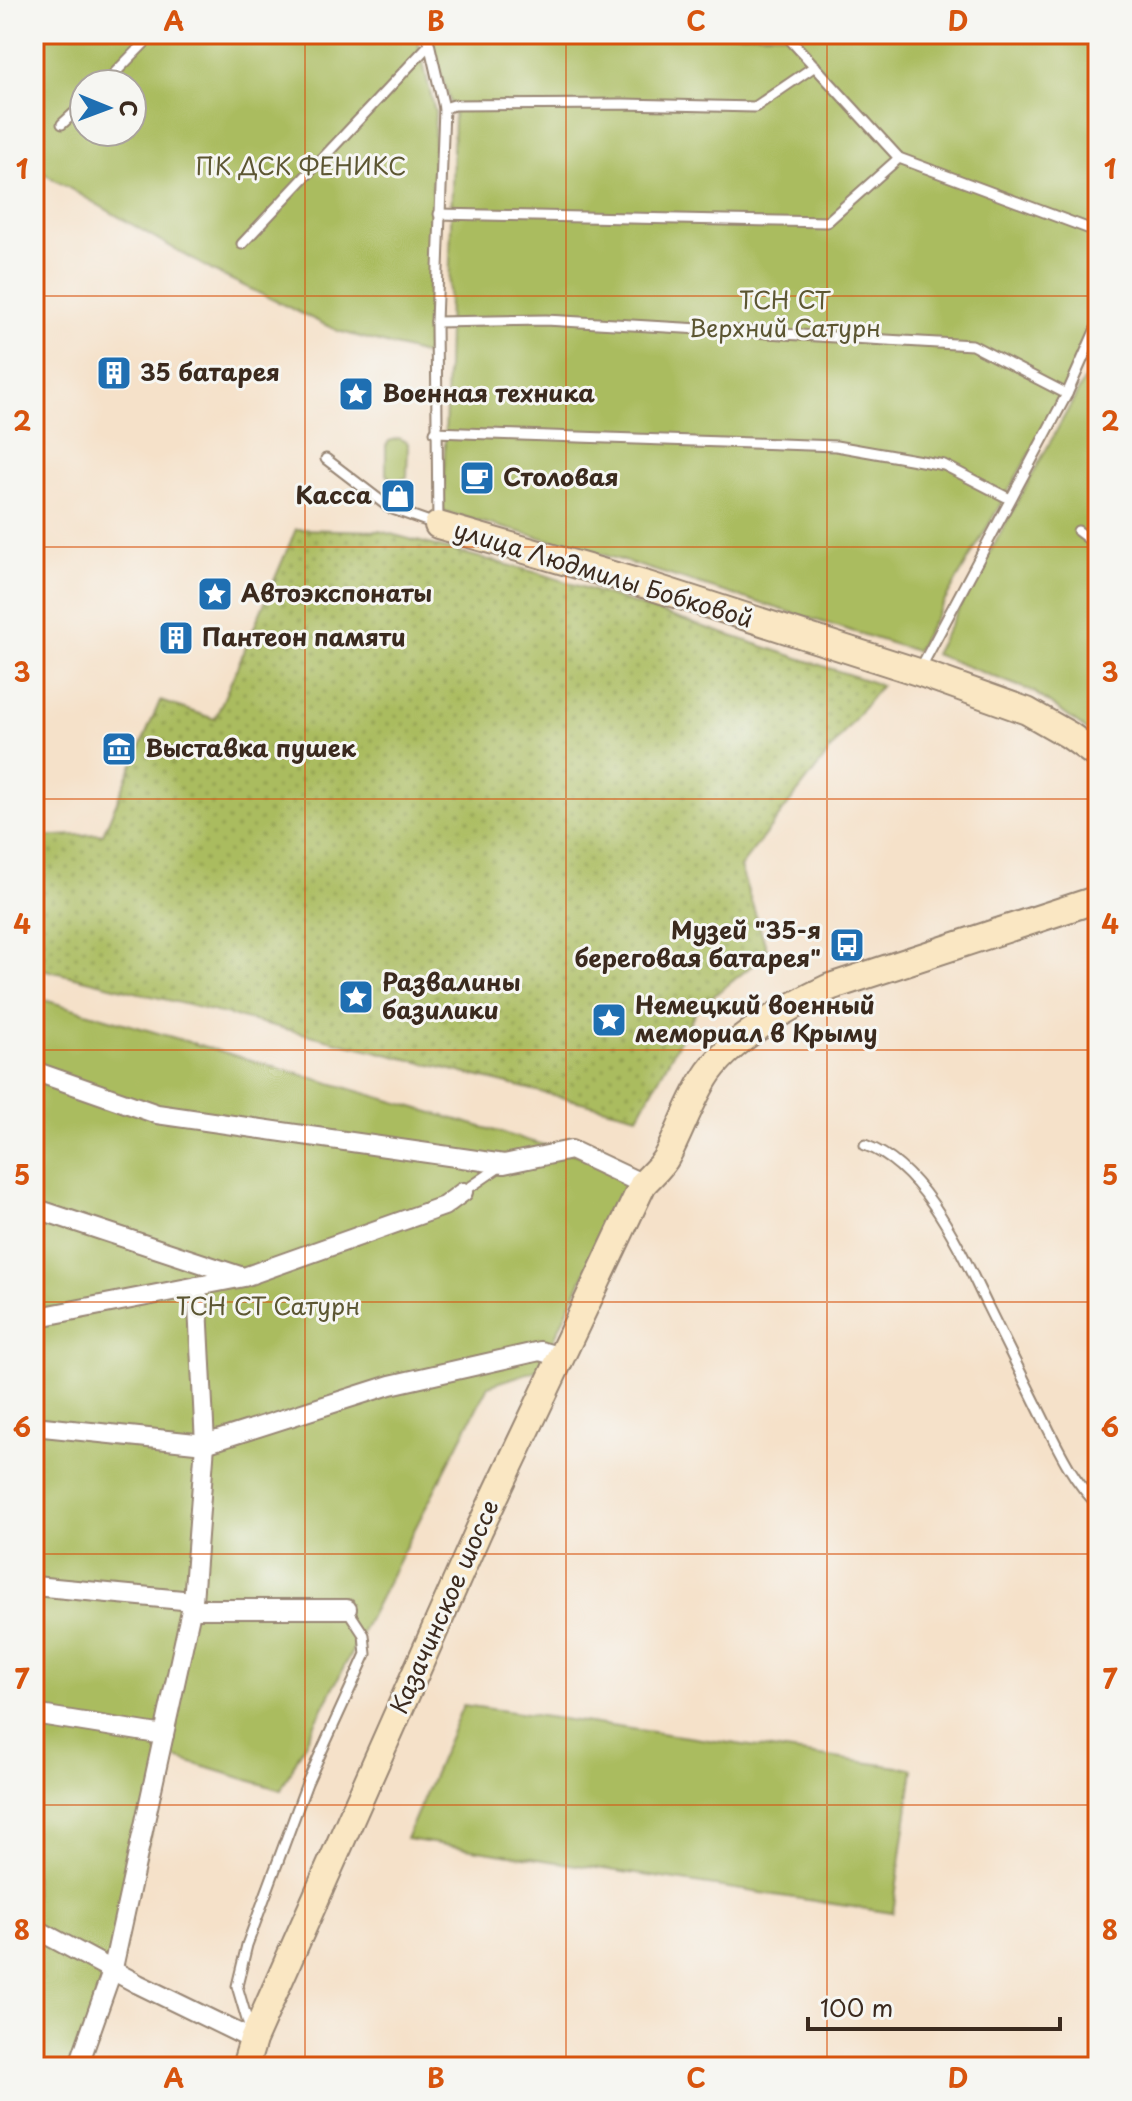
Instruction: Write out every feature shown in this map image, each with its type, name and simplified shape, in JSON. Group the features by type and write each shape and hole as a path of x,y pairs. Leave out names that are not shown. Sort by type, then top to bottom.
{"main road":[{"name":"улица Людмилы Бобковой","path":"438,525 647,585 918,672 1027,711 1098,756"},
{"name":"Казачинское шоссе","path":"245,2067 253,2040 479,1530 643,1184 666,1158 710,1070 749,1034 788,1007 830,987 1098,899"}],"street":[{"path":"34,1071 157,1114 504,1164 571,1150 643,1184"},
{"path":"34,1318 244,1277 444,1206 463,1192"},
{"path":"34,1208 244,1277"},
{"path":"78,2067 113,1968 192,1605 205,1444 197,1286"},
{"path":"34,1426 205,1444 390,1385 540,1351 561,1357"},
{"path":"34,1586 192,1605 347,1609"},
{"path":"34,1714 164,1735"},
{"path":"34,1928 138,1984 253,2040"}],"lane":[{"path":"120,68 153,34"},
{"name":"улица Людмилы Бобковой","path":"427,34 444,108 436,322 438,525"},
{"path":"785,34 899,158 1098,232"},
{"path":"242,244 429,45"},
{"path":"444,108 454,105 623,104 755,107 815,66"},
{"path":"62,124 68,119"},
{"path":"439,214 827,222 899,158"},
{"path":"436,322 546,320 972,345 1067,394"},
{"path":"918,672 1067,394 1098,324"},
{"path":"435,432 836,446 944,465 1010,499"},
{"path":"326,459 390,508 438,525"},
{"path":"1078,531 1098,546"},
{"path":"865,1145 895,1161 931,1203 953,1235 1062,1456 1086,1494 1098,1505"},
{"path":"463,1192 504,1164"},
{"path":"253,2040 237,1986 247,1945 307,1783 366,1654 364,1635 347,1609"}],"green space":[{"name":"ПК ДСК ФЕНИКС","path":"34,34 416,34 435,112 427,355 338,331 215,272 34,168"},
{"name":"ТСН СТ Верхний Сатурн","path":"428,34 1098,34 1098,335 916,651 585,549 443,512 454,114"},
{"path":"1098,355 1098,738 1034,692 934,654"},
{"path":"399,438 408,443 407,477 396,480 386,474 386,446 389,441"},
{"path":"296,529 379,531 542,574 881,685 740,867 768,953 697,1009 638,1116 34,967 34,837 103,834 160,701 215,719"},
{"name":"ТСН СТ Сатурн","path":"34,997 633,1171 540,1369 488,1386 281,1790 169,1756 118,1964 87,2067 34,2067"},
{"path":"463,1705 913,1769 893,1913 406,1839"}],"place":[{"name":"35 батарея","path":"114,373"},
{"name":"Военная техника","path":"356,394"},
{"name":"Столовая","path":"477,478"},
{"name":"Касса","path":"398,496"},
{"name":"Автоэкспонаты","path":"215,594"},
{"name":"Пантеон памяти","path":"176,638"},
{"name":"Выставка пушек","path":"119,749"},
{"name":"Музей \"35-я береговая батарея\"","path":"847,945"},
{"name":"Развалины базилики","path":"356,997"},
{"name":"Немецкий военный мемориал в Крыму","path":"609,1020"}]}
